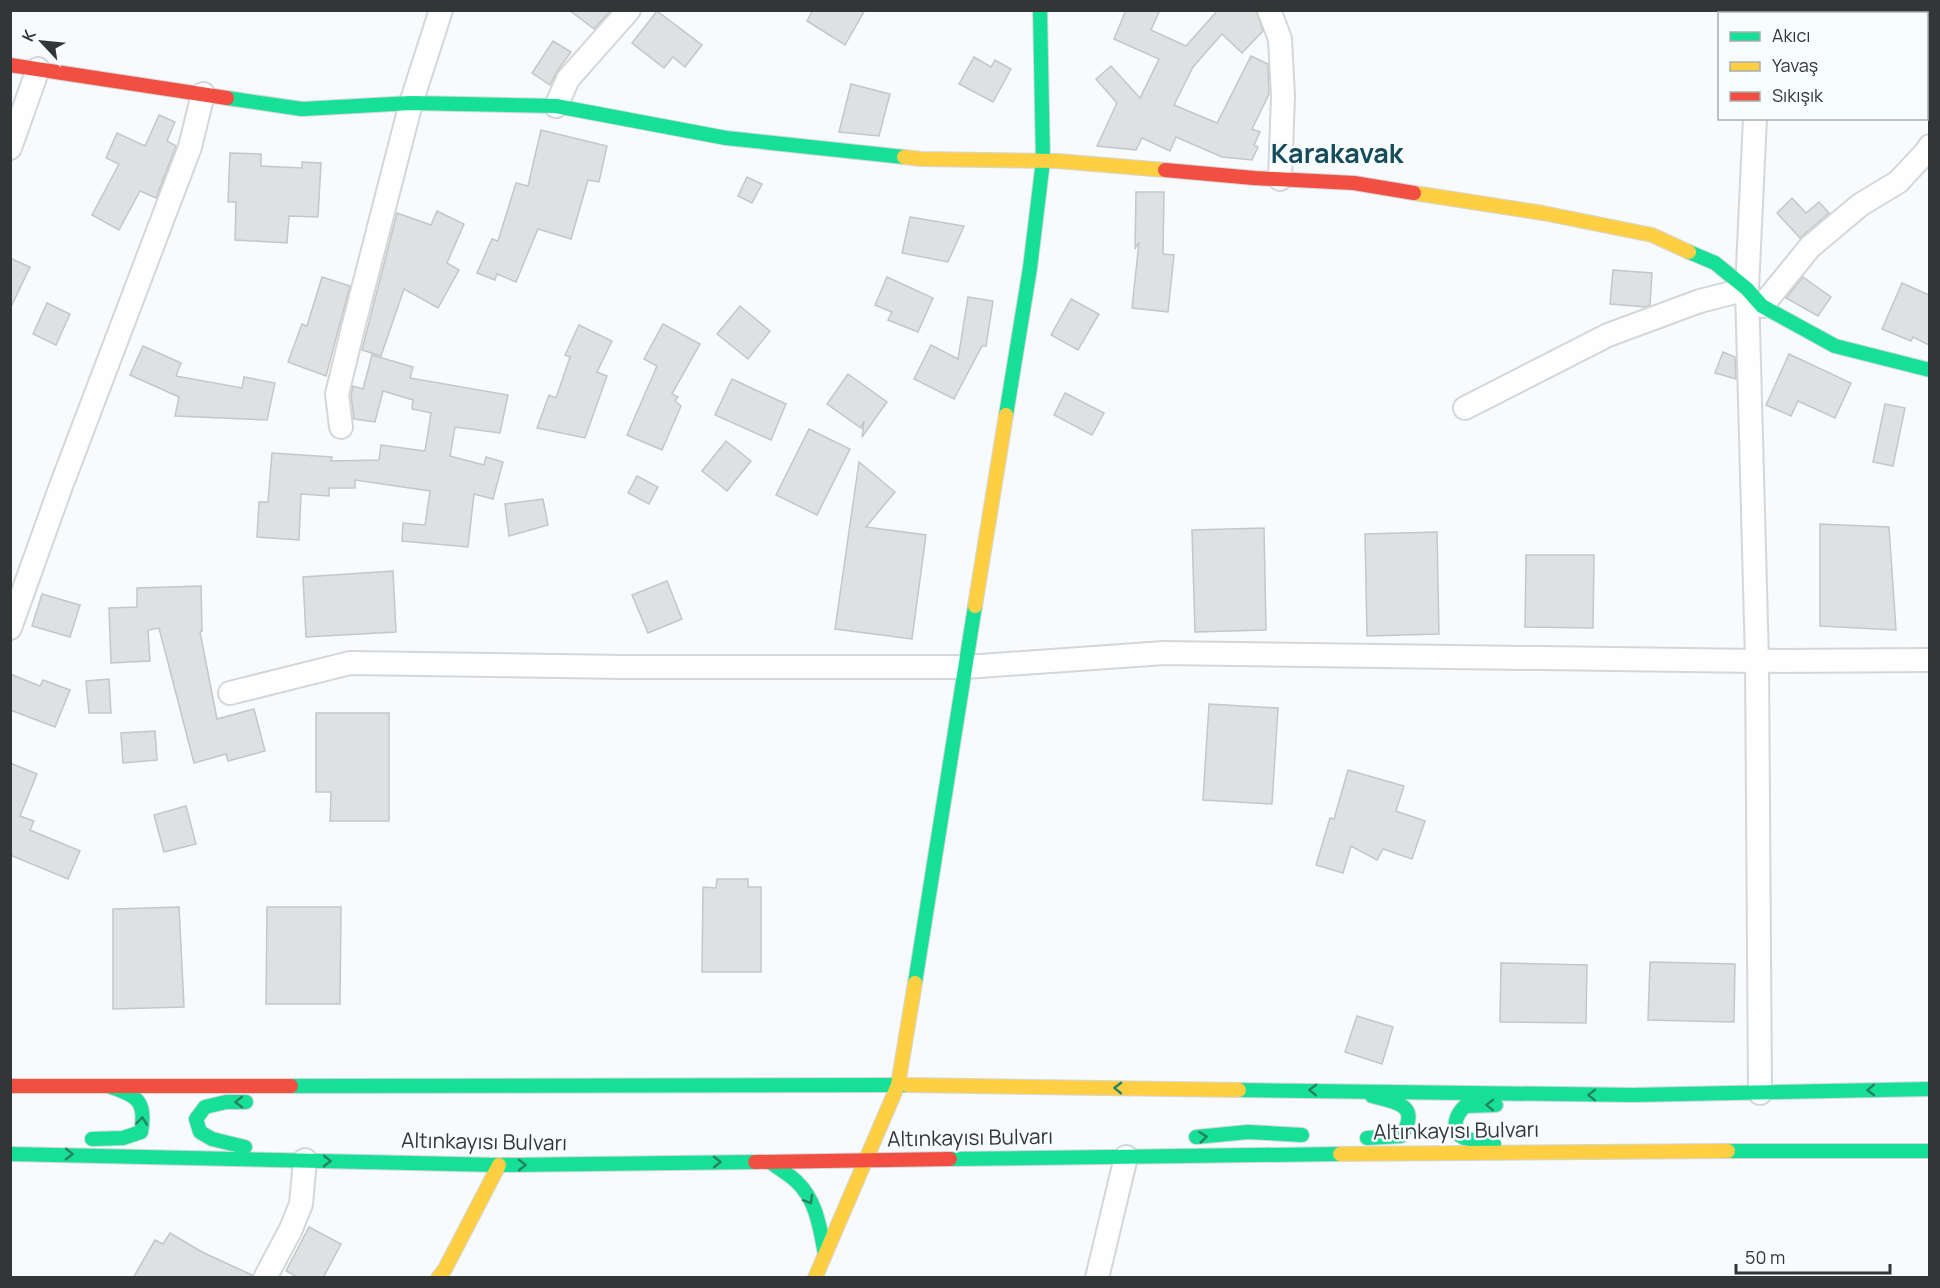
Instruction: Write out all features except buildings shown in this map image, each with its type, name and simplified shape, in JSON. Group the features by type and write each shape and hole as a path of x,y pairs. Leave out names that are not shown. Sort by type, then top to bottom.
{"main road":[{"path":"815,1278 898,1085 1030,268 1043,161 1040,10"},
{"path":"10,65 302,109 411,104 556,106 726,138 921,159 1043,161 1354,183 1543,213 1652,235 1715,263 1755,298 1835,346 1929,370"},
{"path":"427,1101 506,1084"},
{"name":"Altınkayısı Bulvarı","path":"10,1086 898,1085 1633,1095 1929,1089"},
{"path":"74,1139 123,1138 141,1132 145,1116 141,1104 130,1094 108,1086"},
{"path":"1353,1091 1396,1101 1406,1107 1410,1116 1407,1129 1401,1136 1354,1138"},
{"path":"1553,1150 1484,1143 1464,1138 1456,1133 1454,1124 1456,1115 1465,1106 1473,1105 1572,1108 1644,1105 1694,1094"},
{"path":"255,1102 226,1102 205,1107 196,1119 200,1132 212,1139 305,1160"},
{"path":"1126,1157 1175,1141 1248,1132 1312,1136"},
{"name":"Altınkayısı Bulvarı","path":"10,1154 499,1165 1553,1150 1929,1151"},
{"path":"770,1162 797,1182 811,1202 817,1215 825,1254"},
{"path":"438,1278 445,1269 499,1165"}],"street":[{"path":"341,427 337,394 411,104 441,10"},
{"path":"556,106 568,79 629,10"},
{"path":"1269,10 1280,39 1283,96 1280,179"},
{"path":"10,148 38,69"},
{"path":"10,628 61,486 190,147 202,94"},
{"path":"1755,120 1760,1093"},
{"path":"1465,408 1608,335 1700,301 1755,298 1810,247 1860,206 1898,182 1929,146"},
{"path":"230,693 350,663 623,667 966,667 1164,653 1757,662 1929,660"},
{"path":"1097,1278 1126,1157"},
{"path":"265,1278 302,1204 305,1160"}],"traffic: fast":[{"path":"1006,415 1030,268 1043,161 1040,10"},
{"path":"227,98 302,109 411,103 556,106 726,138 904,157"},
{"path":"1689,252 1715,263 1747,289 1762,306 1835,346 1930,370"},
{"path":"915,983 975,606"},
{"path":"291,1086 907,1085"},
{"path":"92,1139 123,1138 141,1132 142,1113 137,1100 126,1092 108,1086"},
{"path":"1239,1090 1633,1095 1930,1089"},
{"path":"1367,1138 1401,1136 1409,1118 1404,1107 1398,1103 1372,1096"},
{"path":"245,1147 212,1139 200,1132 196,1119 205,1107 226,1102 246,1102"},
{"path":"1494,1144 1464,1138 1456,1133 1455,1125 1458,1115 1465,1106 1496,1105"},
{"path":"1196,1137 1248,1132 1302,1135"},
{"path":"1728,1151 1930,1151"},
{"path":"10,1154 499,1165 755,1162"},
{"path":"950,1159 1340,1154"},
{"path":"770,1162 794,1179 809,1198 817,1216 825,1254"}],"traffic: slow":[{"path":"904,157 1057,161 1165,170"},
{"path":"1414,193 1543,213 1652,235 1689,252"},
{"path":"975,606 1006,415"},
{"path":"815,1278 898,1085 915,983"},
{"path":"907,1085 1239,1090"},
{"path":"1340,1154 1728,1151"},
{"path":"438,1278 445,1269 499,1165"}],"traffic: jam":[{"path":"10,65 227,98"},
{"path":"1165,170 1254,178 1354,183 1414,193"},
{"path":"10,1086 291,1086"},
{"path":"755,1162 950,1159"}],"district":[{"name":"Karakavak","path":"1337,154"}]}
